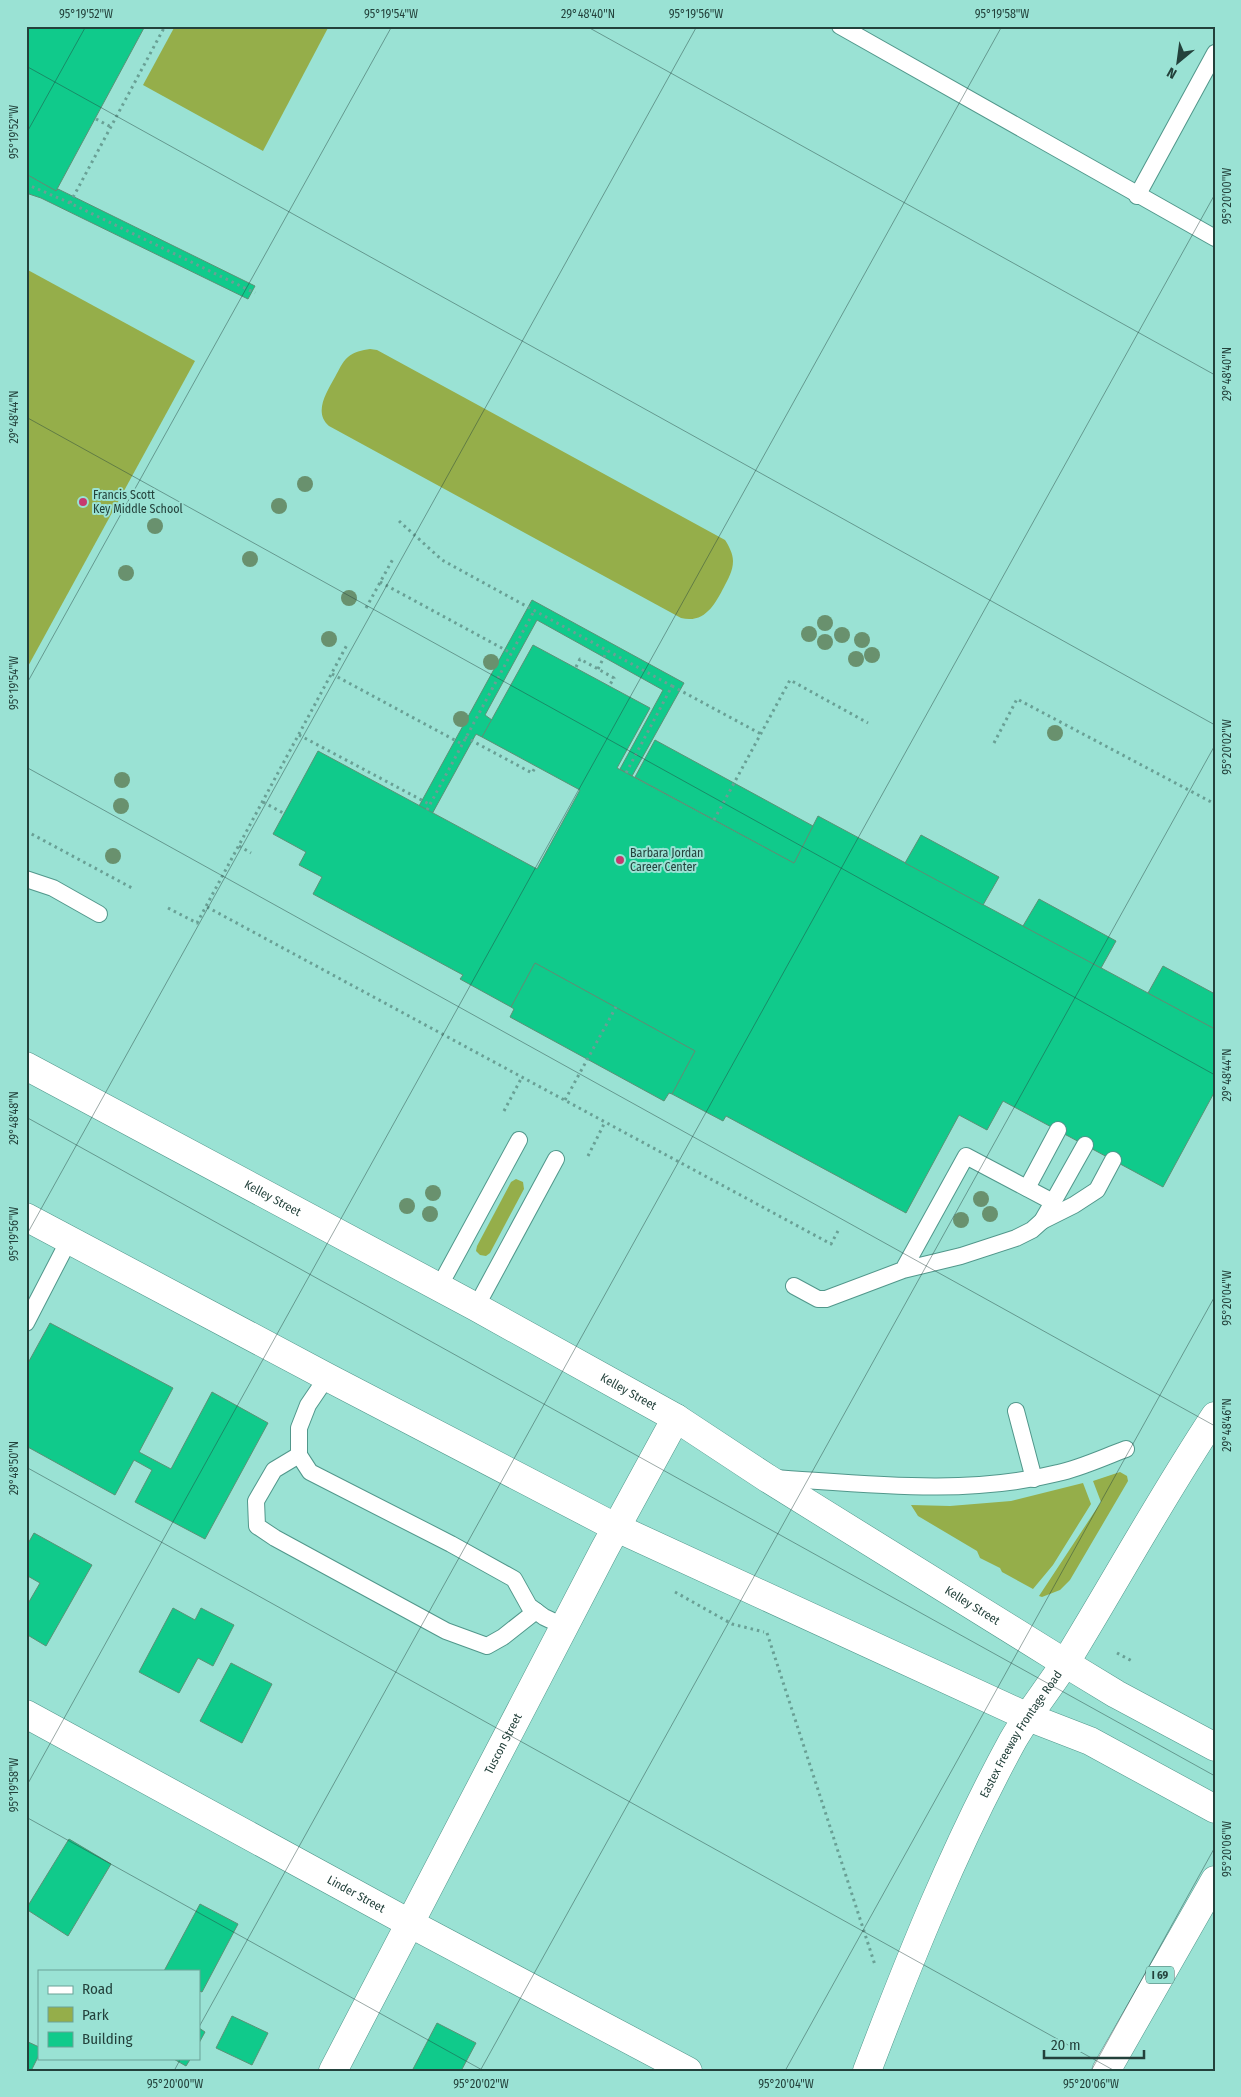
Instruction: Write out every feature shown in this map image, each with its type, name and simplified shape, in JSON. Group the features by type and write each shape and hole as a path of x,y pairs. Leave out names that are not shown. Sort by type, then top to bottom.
{"main road":[{"name":"Kelley Street","path":"26,1066 476,1307 676,1418 767,1478 1065,1663 1116,1694 1215,1747"},
{"path":"26,1216 327,1377 616,1528 1028,1717 1090,1741 1215,1810"},
{"name":"Eastex Freeway Frontage Road","path":"867,2071 924,1924 964,1837 1014,1739 1065,1663 1215,1416"},
{"name":"Tuscon Street","path":"333,2071 616,1528 676,1418"},
{"name":"Linder Street","path":"26,1714 411,1924 688,2071"},
{"name":"I 69","path":"1106,2071 1215,1880"}],"lane":[{"path":"840,26 1137,196 1215,238"},
{"path":"1137,196 1215,53"},
{"path":"26,879 53,888 99,914"},
{"path":"1027,1188 1058,1130"},
{"path":"439,1287 519,1140"},
{"path":"1042,1221 1085,1145"},
{"path":"903,1270 966,1156 1053,1202"},
{"path":"476,1307 556,1159"},
{"path":"794,1286 818,1299 826,1299 903,1270 961,1256 1016,1238 1097,1190 1113,1160"},
{"path":"28,1314 69,1240"},
{"path":"327,1377 308,1405 299,1428 299,1455 310,1472 451,1544 514,1579 529,1606 564,1628"},
{"path":"1016,1411 1034,1479"},
{"path":"767,1478 945,1487 994,1484 1034,1479 1060,1473 1126,1449"},
{"path":"299,1455 274,1470 256,1501 257,1526 263,1530 446,1631 487,1646 503,1638 536,1611"}],"path":[{"path":"70,203 165,26"},
{"path":"96,118 111,127"},
{"path":"26,184 70,203 255,293"},
{"path":"399,521 442,560 761,734"},
{"path":"366,608 394,557"},
{"path":"380,582 511,652"},
{"path":"426,810 534,611"},
{"path":"168,908 197,924 348,643"},
{"path":"598,669 607,651"},
{"path":"576,667 580,659 614,678 609,686"},
{"path":"332,674 462,744"},
{"path":"714,820 790,680 868,723"},
{"path":"626,773 672,686"},
{"path":"994,743 1017,698 1215,804"},
{"path":"299,735 429,804"},
{"path":"465,737 532,774 536,766"},
{"path":"263,802 285,814"},
{"path":"26,830 132,888"},
{"path":"239,846 252,853"},
{"path":"207,907 831,1244 838,1231"},
{"path":"565,1100 616,1007"},
{"path":"504,1111 522,1077"},
{"path":"588,1156 605,1122"},
{"path":"767,1633 890,2010"},
{"path":"1117,1652 1132,1661"}],"green space":[{"path":"175,26 329,26 263,151 143,85"},
{"path":"26,269 195,361 26,670"},
{"path":"370,349 377,350 725,540 732,556 732,568 713,606 697,618 681,618 329,426 322,415 323,402 328,389 341,366 350,355"},
{"path":"516,1179 523,1182 524,1189 490,1253 486,1256 480,1255 476,1251 477,1246 511,1182"},
{"path":"1120,1472 1127,1476 1128,1481 1070,1580 1060,1590 1042,1597 1039,1596 1101,1502 1093,1481"},
{"path":"1083,1483 1091,1504 1053,1565 1033,1589 1002,1572 1000,1568 980,1558 977,1551 918,1516 911,1505 950,1506 1011,1501"}],"building":[{"path":"26,26 145,26 56,191 26,174"},
{"path":"26,174 56,191 58,189 255,286 248,299 41,198 26,193"},
{"path":"532,600 684,683 632,776 620,769 663,690 537,620 485,715 492,720 482,737 476,734 432,814 419,806"},
{"path":"533,645 650,708 617,768 794,863 818,816 1215,1029 1215,1091 1163,1187 1003,1101 987,1130 959,1115 906,1213 726,1116 723,1121 672,1094 695,1051 535,963 511,1007 460,979 463,975 313,894 322,877 299,865 306,852 273,834 318,751 537,869 580,790 482,737"},
{"path":"655,740 813,826 794,863 635,777"},
{"path":"921,835 999,877 983,905 905,863"},
{"path":"1039,899 1116,941 1101,968 1023,926"},
{"path":"535,963 695,1051 672,1094 669,1093 664,1101 510,1017 514,1009 511,1007"},
{"path":"1163,966 1215,994 1215,1029 1148,993"},
{"path":"50,1323 173,1388 139,1452 171,1469 212,1392 268,1423 205,1539 135,1502 152,1470 134,1460 115,1495 26,1446 26,1362 28,1363"},
{"path":"34,1533 92,1565 46,1646 26,1634 26,1607 40,1583 26,1575 26,1547"},
{"path":"173,1608 195,1620 201,1608 234,1625 213,1666 198,1658 179,1693 139,1672"},
{"path":"231,1663 272,1684 242,1743 200,1721"},
{"path":"69,1839 111,1864 68,1936 26,1909"},
{"path":"200,1904 238,1924 202,1992 200,1991 200,1970 165,1970"},
{"path":"232,2016 268,2033 252,2065 216,2048"},
{"path":"437,2023 476,2043 461,2071 412,2071"},
{"path":"200,2029 205,2032 200,2041"},
{"path":"26,2041 38,2047 38,2057 31,2071 26,2071"},
{"path":"176,2060 190,2060 186,2066"}],"place":[{"name":"Francis Scott Key Middle School","path":"83,502"},
{"name":"Barbara Jordan Career Center","path":"620,860"}]}
